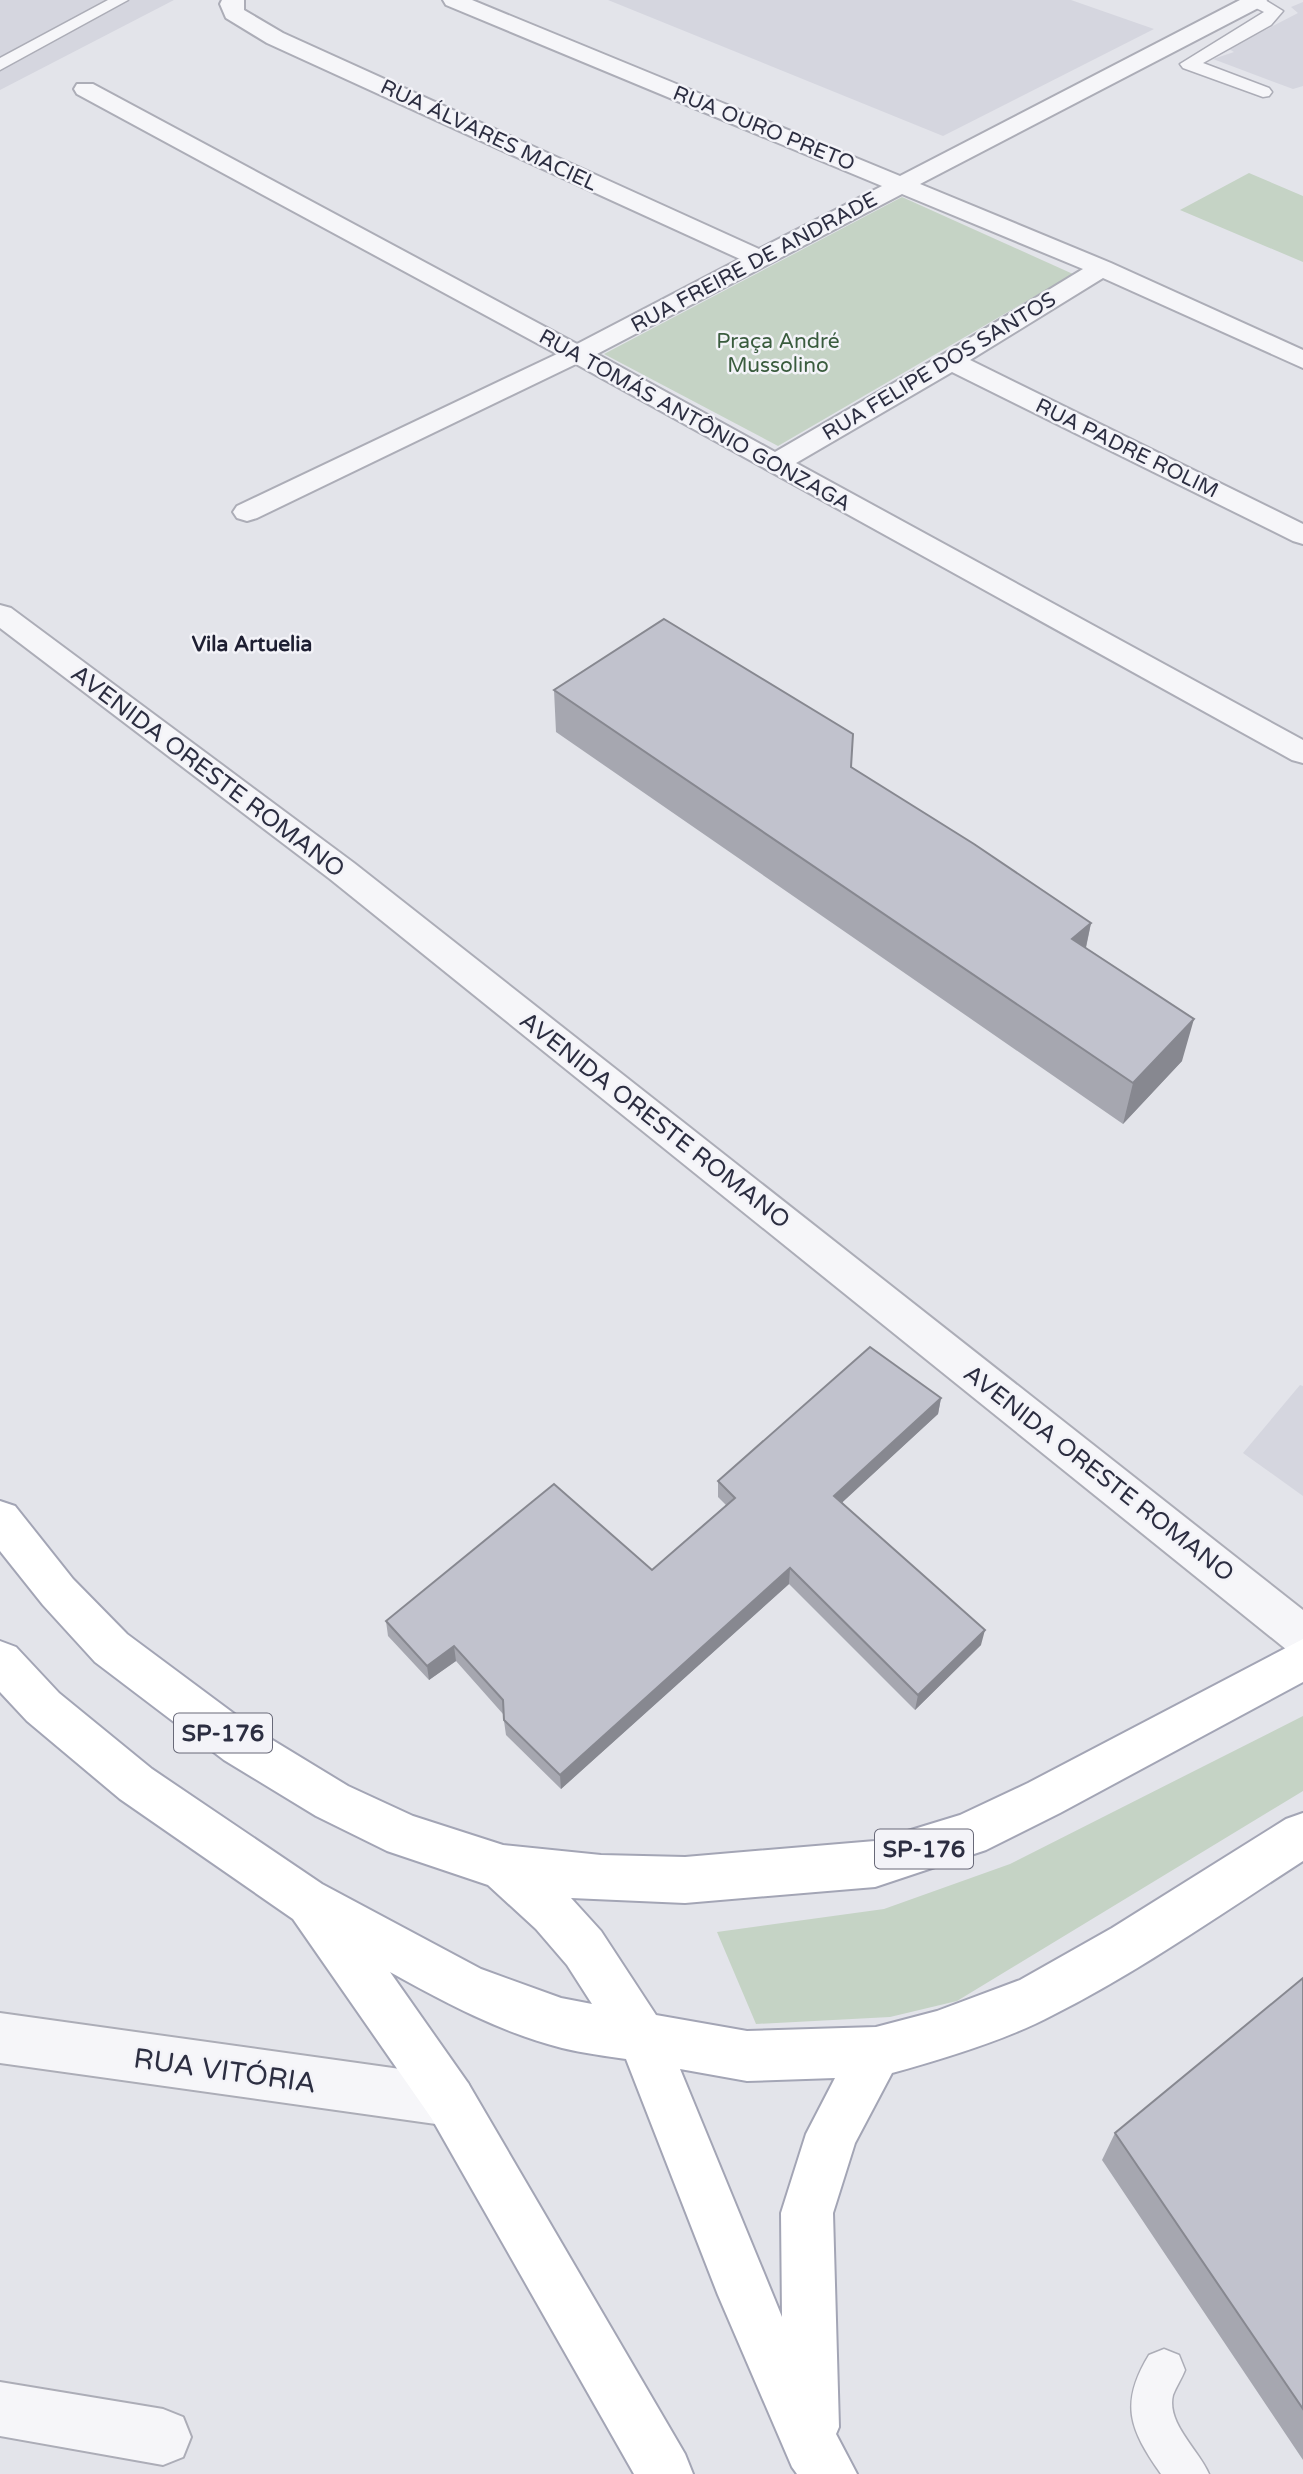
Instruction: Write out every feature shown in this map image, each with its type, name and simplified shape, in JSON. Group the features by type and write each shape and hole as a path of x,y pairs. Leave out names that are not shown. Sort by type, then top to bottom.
{"main road":[{"name":"SP-176","path":"0,1519 58,1592 111,1648 240,1745 332,1801 392,1829 503,1868 601,1878 685,1880 875,1864 969,1834 1031,1804 1303,1658"},
{"path":"0,1661 43,1707 136,1784 305,1900 464,1986 561,2024 747,2056 876,2052 937,2036 1034,1999 1129,1945 1303,1835"},
{"path":"503,1868 553,1913 584,1948 643,2039 746,2295 821,2460"},
{"path":"305,1900 386,2007 450,2101 665,2474"},
{"path":"821,2460 807,2213 832,2134 876,2052"}],"street":[{"name":"RUA ÁLVARES MACIEL","path":"233,0 231,4 234,13 275,38 760,259"},
{"name":"RUA OURO PRETO","path":"454,0 1102,268 1303,360"},
{"name":"RUA FREIRE DE ANDRADE","path":"247,512 577,354 1255,1"},
{"name":"RUA TOMÁS ANTÔNIO GONZAGA","path":"85,89 577,354 1303,753"},
{"name":"RUA FELIPE DOS SANTOS","path":"776,463 951,361 1102,268"},
{"name":"RUA PADRE ROLIM","path":"951,361 1303,535"},
{"name":"AVENIDA ORESTE ROMANO","path":"0,614 342,871 1303,1636"},
{"name":"RUA VITÓRIA","path":"0,2038 450,2101"},
{"path":"0,2409 163,2437"}],"lane":[{"path":"0,65 120,0"},
{"path":"1255,1 1275,11 1265,21 1189,64 1263,92"},
{"path":"1164,2370 1152,2385 1149,2401 1154,2421 1187,2474"}],"shaded area":[{"path":"0,0 174,0 0,90"},
{"path":"608,0 1071,0 1154,29 943,136"},
{"path":"1303,2 1303,86 1293,89 1213,59 1234,52 1229,49 1298,13 1291,7"},
{"path":"1300,1385 1303,1386 1303,1496 1243,1453"}],"green space":[{"path":"1249,173 1303,196 1303,262 1180,210"},
{"name":"Praça André Mussolino","path":"902,197 1073,274 778,446 604,354"},
{"path":"1303,1716 1303,1791 957,2001 890,2017 756,2024 717,1932 884,1909 1010,1864"}],"building":[{"path":"664,619 853,734 851,767 974,844 1091,923 1072,939 1194,1019 1133,1083 554,690"},
{"path":"870,1347 941,1398 834,1496 985,1630 918,1695 790,1568 560,1775 504,1720 503,1700 454,1646 427,1666 386,1621 554,1484 652,1570 735,1498 718,1481"},
{"path":"1303,1978 1303,2409 1115,2133"}],"district":[{"name":"Vila Artuelia","path":"252,644"}]}
